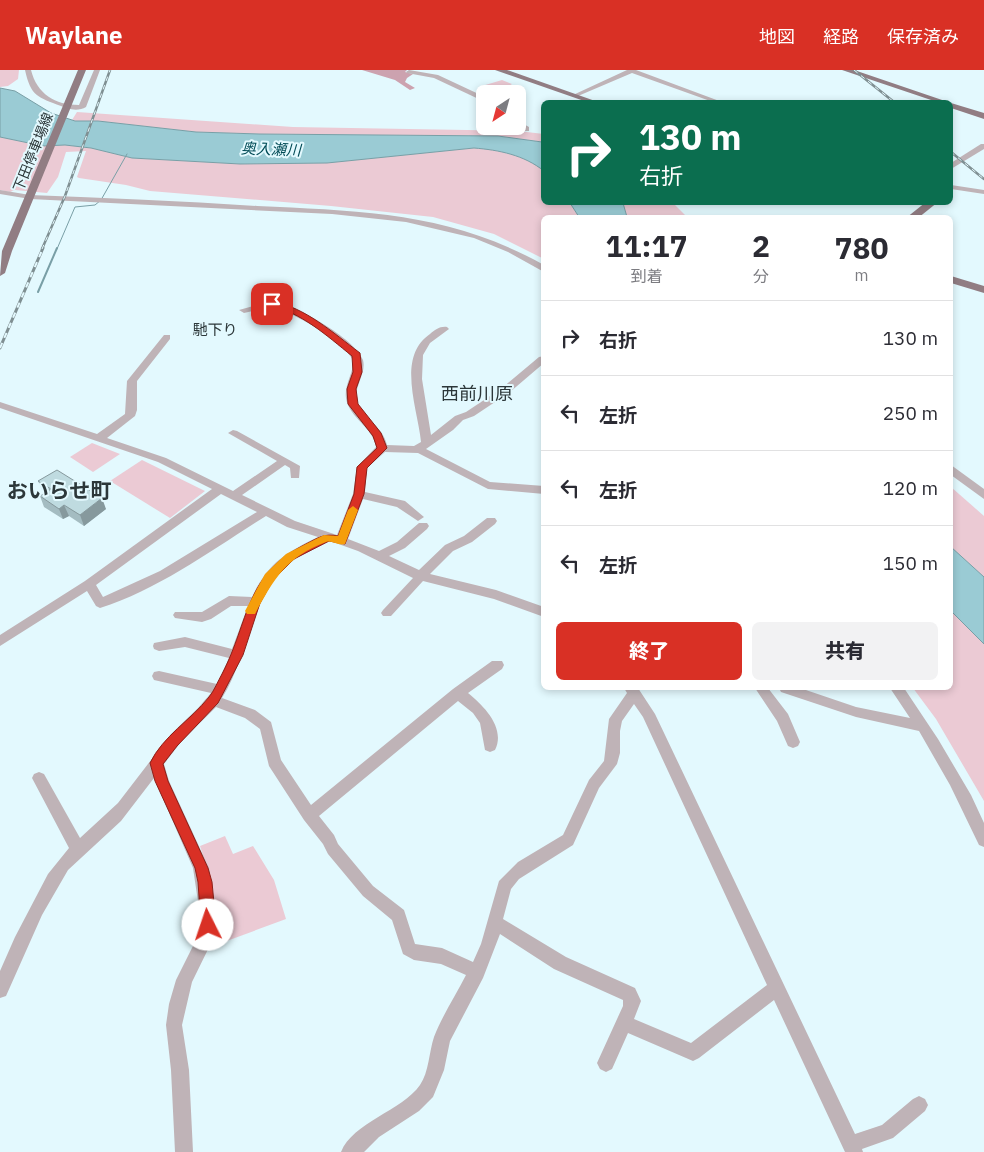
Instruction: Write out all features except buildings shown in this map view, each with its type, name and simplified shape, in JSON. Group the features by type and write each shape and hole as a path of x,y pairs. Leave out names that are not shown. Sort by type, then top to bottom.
{"main road":[{"name":"下田停車場線","path":"0,273 3,251 30,196 82,70"},
{"path":"499,70 589,100"},
{"path":"850,70 938,100"},
{"path":"953,106 984,116"},
{"path":"916,215 929,205"},
{"path":"953,280 984,290"}],"street":[{"path":"28,70 35,92 51,102 66,107 82,107 96,70"},
{"path":"576,95 632,70 713,100"},
{"path":"403,76 411,71 436,76 476,96"},
{"path":"953,166 984,146"},
{"path":"953,187 984,192"},
{"path":"0,192 30,196 295,210 420,221 452,228 486,239 528,258 541,266"},
{"path":"244,310 260,309 272,304 282,306 312,320 351,348 359,360 358,372 351,389 353,404 378,435 382,448"},
{"path":"426,442 420,400 418,355 430,338 444,329"},
{"path":"99,438 130,416 132,410 132,381 167,337"},
{"path":"416,450 459,418 470,414 506,390 541,361"},
{"path":"0,405 162,460 305,530 380,556 420,576 496,595 541,611"},
{"path":"233,433 296,468 295,475"},
{"path":"341,541 359,494 362,467 382,448 416,450 488,485 541,490"},
{"path":"234,496 284,461"},
{"path":"953,471 984,495"},
{"path":"0,641 89,584 220,489"},
{"path":"359,494 401,504 421,521 401,545 380,556"},
{"path":"89,584 100,603 112,599 161,575 265,512"},
{"path":"387,613 416,583 420,576 449,548 463,542 491,521"},
{"path":"0,990 45,895 64,865 78,849 129,802 172,742 217,695 237,655 254,602 269,577 283,563 328,537"},
{"path":"179,615 200,619 208,616 229,601 254,602"},
{"path":"159,646 185,642 237,655"},
{"path":"309,815 458,693 496,665"},
{"path":"159,676 217,695 250,714 266,726 274,762 309,815 329,840 333,849 368,891 398,915 409,949 414,952 442,956 477,972"},
{"path":"350,1152 373,1131 412,1105 427,1090 435,1070 442,1039 489,945 504,886 514,874 568,840 594,784 610,764 613,753 613,730 616,719 633,690 648,714 852,1148 887,1132 919,1105"},
{"path":"762,690 783,718 793,742"},
{"path":"792,690 856,712 922,726"},
{"path":"897,690 944,759 973,812 984,840"},
{"path":"458,693 486,720 492,733 490,746"},
{"path":"157,763 165,788 202,868 208,914 207,935 184,980 177,1004 174,1025 180,1070 184,1152"},
{"path":"39,778 78,849"},
{"path":"494,922 560,963 629,994 632,1002 606,1063"},
{"path":"624,1023 693,1052 777,987"}],"shaded area":[{"path":"0,70 19,70 18,79 8,86 0,87"},
{"path":"362,70 407,70 405,72 413,74 405,82 415,88 410,90 395,80"},
{"path":"502,80 512,84 510,85 485,85"},
{"path":"77,112 293,127 476,130 476,135 526,135 526,132 541,134 541,142 498,136 196,132 98,121 72,120"},
{"path":"0,137 43,146 65,145 91,148 132,158 240,164 327,163 474,148 495,150 533,162 541,169 541,205 571,205 578,215 541,215 541,258 494,234 433,217 331,206 150,191 126,185 79,178 77,177 86,151 66,152 58,177 47,193 0,190"},
{"path":"624,205 675,205 685,215 626,215"},
{"path":"92,443 120,454 93,472 70,457"},
{"path":"142,460 205,491 170,518 110,481"},
{"path":"953,489 984,516 984,577 953,549"},
{"path":"953,613 984,644 984,801 936,719 914,690 953,690"},
{"path":"225,836 233,854 253,846 274,880 286,919 224,942 210,902 211,880 200,846"}],"water":[{"name":"奥入瀬川","path":"0,88 15,91 51,113 75,121 98,121 196,132 498,136 541,142 541,169 511,154 474,148 327,163 240,164 132,158 91,148 65,145 43,146 0,137"},
{"path":"571,205 624,205 626,215 578,215"},
{"path":"953,549 984,577 984,644 953,613"}],"waterway":[{"path":"57,249 75,207 95,205 101,200 127,154"},
{"path":"38,292 57,248"}],"railway":[{"path":"42,249 65,196 110,70"},
{"path":"854,70 892,100"},
{"path":"953,154 984,179"},
{"path":"0,348 43,248"}],"slow traffic":[{"path":"251,611 254,602 269,577 290,557 328,537 341,541 353,510"}],"district":[{"name":"馳下り","path":"215,329"},
{"name":"西前川原","path":"477,393"},
{"name":"おいらせ町","path":"59,490"}],"route":[{"path":"208,925 205,882 202,868 162,781 157,763 172,742 214,700 245,636 248,617 254,602 269,577 290,557 328,537 341,541 359,494 362,467 382,448 378,435 353,404 351,389 358,372 359,360 357,355 351,348 312,320 282,306 272,304"}]}
